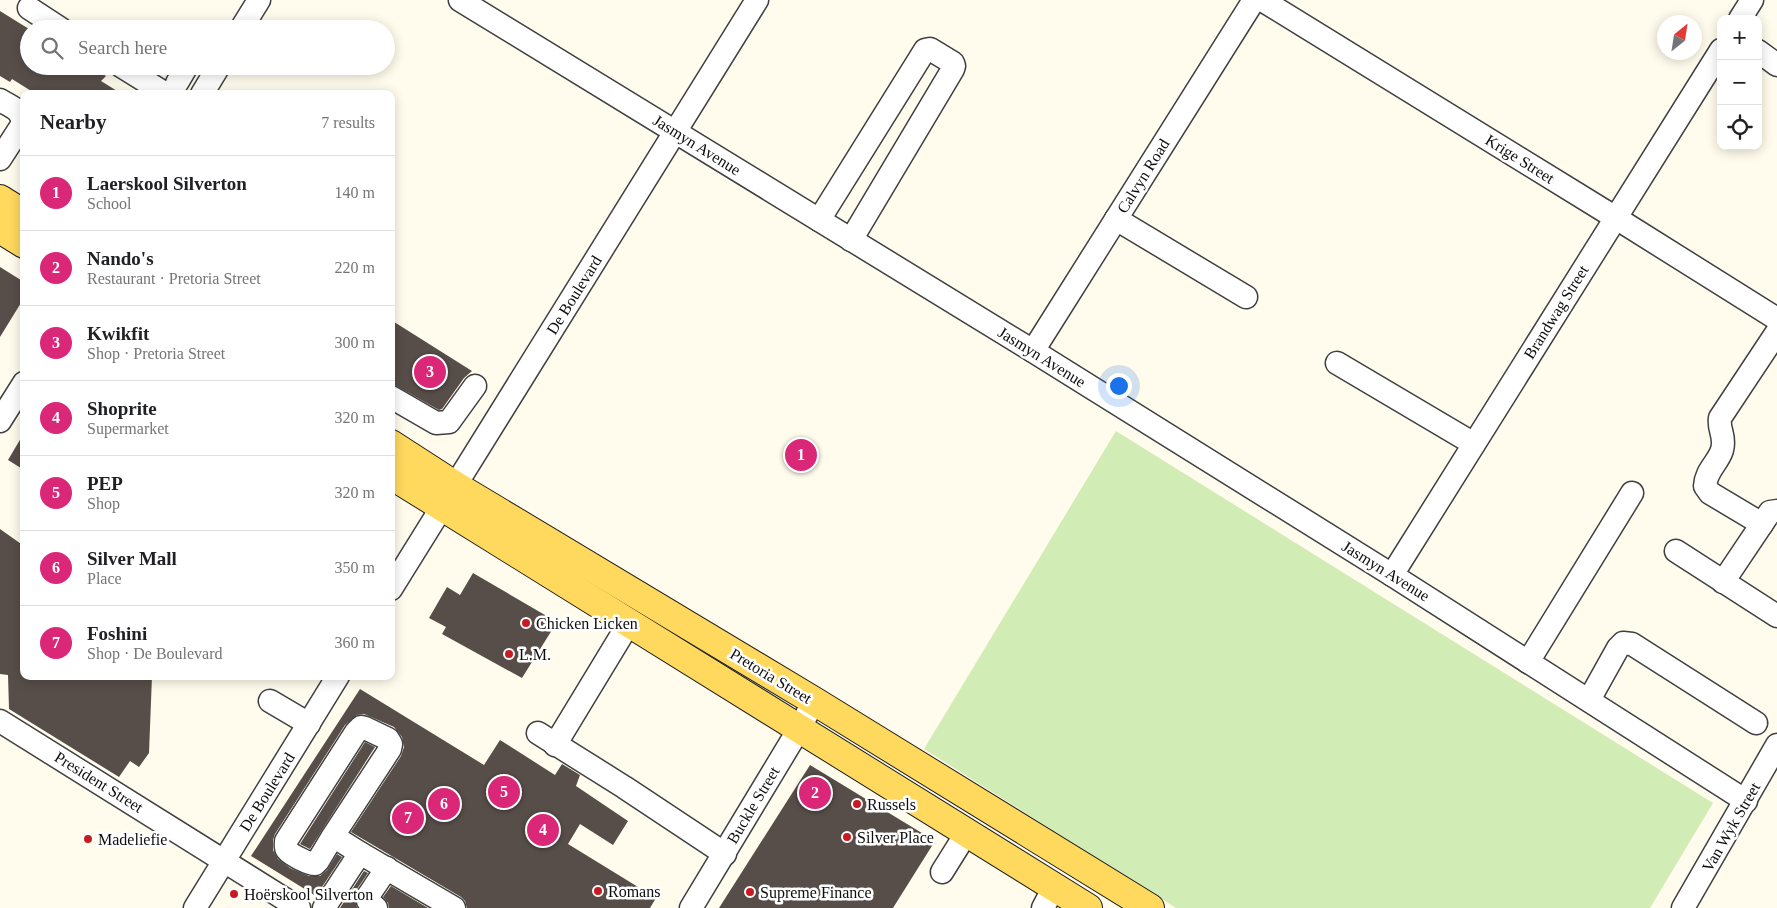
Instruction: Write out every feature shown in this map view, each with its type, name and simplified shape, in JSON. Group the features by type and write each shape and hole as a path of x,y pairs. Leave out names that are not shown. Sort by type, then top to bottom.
{"main road":[{"path":"0,199 20,212"},
{"path":"0,229 20,242"},
{"name":"Pretoria Street","path":"395,448 449,497 629,623 967,832 1049,897 1088,908"},
{"name":"Pretoria Street","path":"395,477 449,497 814,701 1150,908"},
{"path":"861,730 868,747 877,758 933,797 1043,866 1054,878 1049,897"}],"street":[{"path":"247,20 259,0"},
{"name":"Jasmyn Avenue","path":"460,0 1033,351 1392,575 1746,800"},
{"name":"De Boulevard","path":"395,583 757,0"},
{"name":"Calvyn Road","path":"1033,351 1254,0"},
{"name":"Krige Street","path":"1262,0 1777,319"},
{"path":"1743,15 1752,0"},
{"path":"29,8 47,20"},
{"path":"819,220 924,50 930,49 953,63 954,66 850,240"},
{"path":"1762,54 1777,65"},
{"name":"Brandwag Street","path":"1392,575 1717,56"},
{"path":"153,75 176,81"},
{"path":"204,90 213,75"},
{"path":"0,100 20,112"},
{"path":"2,150 20,128"},
{"path":"1116,219 1246,297"},
{"path":"1723,582 1769,517 1710,493 1705,486 1705,478 1722,452 1723,433 1719,426 1720,418 1777,332"},
{"path":"1336,363 1474,444"},
{"path":"395,400 436,423 449,422 475,386"},
{"path":"0,421 20,389"},
{"path":"1528,662 1632,493"},
{"path":"1676,551 1777,616"},
{"path":"629,623 546,739 725,854"},
{"path":"1589,700 1618,648 1623,643 1632,644 1756,723"},
{"name":"De Boulevard","path":"195,908 336,680"},
{"path":"270,701 309,724"},
{"name":"Buckle Street","path":"691,908 725,854 814,701"},
{"name":"President Street","path":"0,721 299,908"},
{"path":"361,727 365,728 388,739 391,744 390,749 337,830 315,864 310,864 288,851 286,846 286,841 356,732 361,727"},
{"name":"Van Wyk Street","path":"1684,908 1777,745"},
{"path":"310,804 360,852 444,906"},
{"path":"942,872 967,832"},
{"path":"324,908 360,852"},
{"path":"376,908 370,904 368,896 387,868"}],"green space":[{"path":"1116,431 1713,803 1650,908 1176,908 924,749"}],"building":[{"path":"0,11 20,23 20,75 104,75 106,76 101,81 116,90 30,90 12,79 10,82 0,76"},
{"path":"0,267 20,280 20,304 0,337"},
{"path":"395,323 472,371 464,378 442,409 439,410 395,385"},
{"path":"20,440 20,468 8,460"},
{"path":"0,529 20,543 20,680 152,680 149,753 139,767 130,761 119,777 9,709 8,675 0,674"},
{"path":"473,573 557,622 522,678 442,634 446,627 429,618 447,587 460,595"},
{"path":"360,689 484,765 500,740 555,775 562,764 580,775 576,786 628,821 613,845 580,824 568,844 656,898 650,908 467,908 465,901 461,897 351,832 401,756 404,747 402,737 394,727 364,714 357,715 345,725 273,840 273,850 278,859 290,868 309,876 320,876 327,870 337,854 342,857 316,896 251,856"},
{"path":"365,742 375,747 310,849 300,844"},
{"name":"Silver Place","path":"810,765 935,841 893,908 719,908"},
{"path":"364,871 368,873 355,895 357,908 340,908"},
{"path":"391,886 428,908 389,908 388,903 383,897"}],"place":[{"name":"Kwikfit","path":"430,372"},
{"name":"Laerskool Silverton","path":"801,455"},
{"name":"Chicken Licken","path":"526,623"},
{"name":"L.M.","path":"509,654"},
{"name":"PEP","path":"504,792"},
{"name":"Nando's","path":"815,793"},
{"name":"Silver Mall","path":"444,804"},
{"name":"Russels","path":"857,804"},
{"name":"Foshini","path":"408,818"},
{"name":"Shoprite","path":"543,830"},
{"name":"Silver Place","path":"847,837"},
{"name":"Madeliefie","path":"88,839"},
{"name":"Romans","path":"598,891"},
{"name":"Supreme Finance","path":"750,892"},
{"name":"Hoërskool Silverton","path":"234,894"}]}
